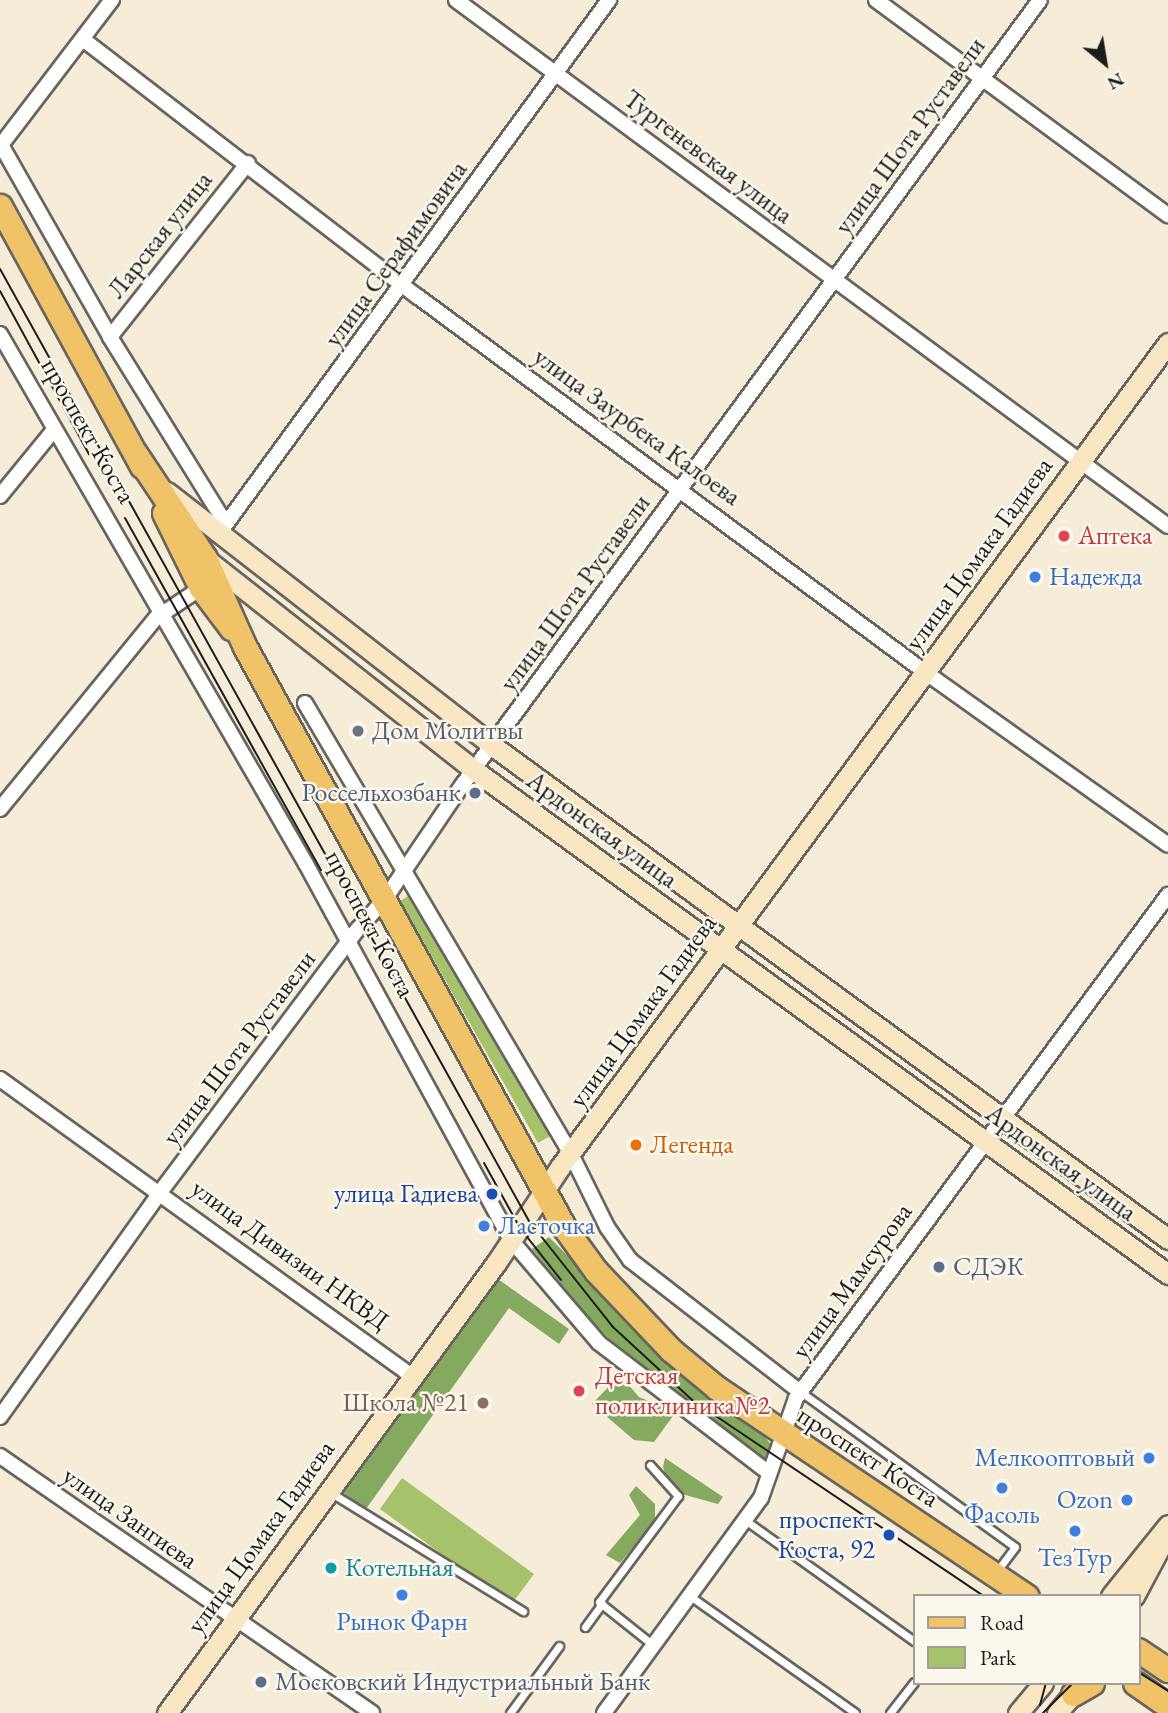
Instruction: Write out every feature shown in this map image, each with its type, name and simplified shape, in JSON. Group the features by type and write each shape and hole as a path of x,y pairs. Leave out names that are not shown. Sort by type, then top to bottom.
{"main road":[{"name":"проспект Коста","path":"0,206 158,493 201,588 245,647"},
{"name":"улица Цомака Гадиева","path":"167,1713 232,1619 511,1240 544,1189 1168,343"},
{"name":"проспект Коста","path":"158,493 205,558 245,647 544,1189 596,1272 671,1350 783,1436 1024,1594"},
{"name":"Ардонская улица","path":"158,493 222,529 493,746 1004,1116 1168,1239"},
{"name":"Ардонская улица","path":"205,558 474,770 1168,1274"},
{"path":"1113,1594 1168,1525"},
{"path":"1135,1594 1168,1532"},
{"path":"1140,1651 1168,1670"},
{"path":"1018,1713 1040,1685"},
{"path":"1138,1685 1168,1706"},
{"path":"1057,1713 1082,1687"}],"street":[{"path":"112,0 1,144 222,529"},
{"name":"Тургеневская улица","path":"456,0 1168,526"},
{"name":"улица Серафимовича","path":"222,529 404,286 609,0"},
{"path":"876,0 1168,215"},
{"name":"улица Шота Руставели","path":"0,1417 161,1191 348,942 385,899 474,770 1040,0"},
{"name":"улица Заурбека Калоева","path":"83,40 248,163 404,286 925,672 1168,845"},
{"name":"Ларская улица","path":"110,337 248,163"},
{"name":"проспект Коста","path":"0,334 53,432 162,612 348,942 511,1240 599,1343 769,1474"},
{"path":"0,496 53,432"},
{"path":"0,809 162,612 201,588"},
{"path":"304,703 571,1154 607,1227 630,1260 800,1392"},
{"name":"улица Мамсурова","path":"604,1713 761,1497 800,1392 1168,895"},
{"name":"улица Дивизии НКВД","path":"0,1079 161,1191 412,1376"},
{"name":"улица Зангиева","path":"0,1456 232,1619 372,1713"}],"lane":[{"path":"800,1392 1016,1547 995,1573"},
{"path":"650,1465 678,1496 599,1602 653,1645"},
{"path":"328,1491 523,1611"},
{"path":"744,1520 912,1640"},
{"path":"690,1595 855,1713"},
{"path":"585,1627 602,1604"},
{"path":"510,1713 559,1646"},
{"path":"890,1713 912,1685"}],"green space":[{"path":"413,893 552,1135 538,1143 400,901"},
{"path":"549,1237 696,1385 760,1431 774,1448 764,1464 660,1388 595,1325 532,1249"},
{"path":"495,1277 569,1329 559,1344 509,1308 366,1509 342,1492"},
{"path":"620,1375 639,1397 668,1409 673,1416 654,1442 634,1440 592,1404"},
{"path":"665,1458 723,1497 718,1504 678,1493 667,1480 663,1467"},
{"path":"402,1478 534,1574 511,1605 380,1509"},
{"path":"636,1486 655,1504 655,1521 620,1563 606,1555 640,1515 629,1495"}],"tram line":[{"path":"0,269 529,1221 613,1327 692,1400 981,1594"},
{"path":"0,291 89,454"},
{"path":"125,518 321,870"},
{"path":"484,1163 520,1228 561,1280"},
{"path":"1140,1673 1168,1691"},
{"path":"1040,1705 1045,1685"},
{"path":"1043,1713 1071,1685"}],"place":[{"name":"Аптека","path":"1064,536"},
{"name":"Надежда","path":"1035,577"},
{"name":"Дом Молитвы","path":"358,731"},
{"name":"Россельхозбанк","path":"475,793"},
{"name":"Легенда","path":"636,1145"},
{"name":"улица Гадиева","path":"492,1194"},
{"name":"Ласточка","path":"484,1226"},
{"name":"СДЭК","path":"939,1267"},
{"name":"Детская поликлиника№2","path":"579,1391"},
{"name":"Школа №21","path":"483,1403"},
{"name":"Мелкооптовый","path":"1149,1458"},
{"name":"Фасоль","path":"1002,1488"},
{"name":"Ozon","path":"1127,1500"},
{"name":"ТезТур","path":"1075,1531"},
{"name":"проспект Коста, 92","path":"889,1535"},
{"name":"Котельная","path":"331,1568"},
{"name":"Рынок Фарн","path":"402,1595"},
{"name":"Московский Индустриальный Банк","path":"261,1682"}]}
